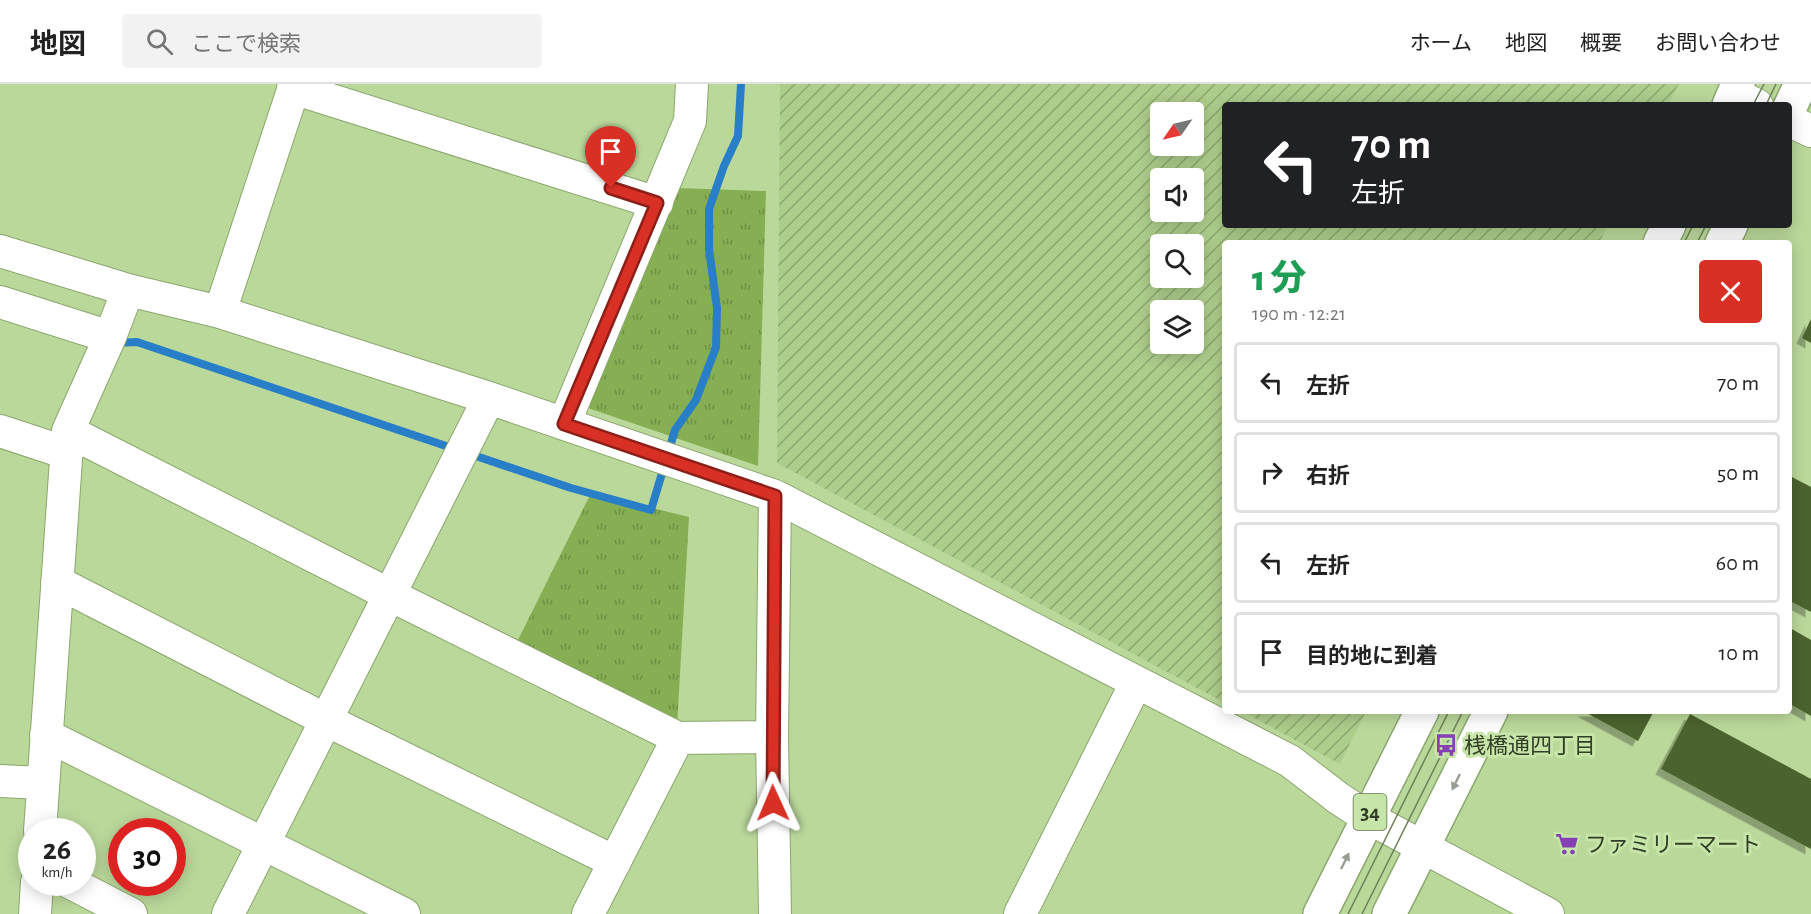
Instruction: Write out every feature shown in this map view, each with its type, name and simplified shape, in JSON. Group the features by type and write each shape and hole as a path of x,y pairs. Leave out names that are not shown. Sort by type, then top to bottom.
{"main road":[{"path":"1792,103 1801,84"},
{"name":"34","path":"1320,914 1420,714"},
{"path":"1389,914 1489,714"}],"street":[{"path":"564,424 690,121 692,84"},
{"path":"220,312 294,86 657,203"},
{"path":"1792,122 1811,131"},
{"path":"0,251 128,290 220,312 489,398 775,496 1290,761 1338,798 1368,817 1548,914"},
{"path":"41,818 68,442 128,290"},
{"path":"0,302 110,337"},
{"path":"228,914 489,398"},
{"path":"0,431 68,442 390,595 678,738 772,736"},
{"path":"775,496 772,736 775,914"},
{"path":"57,582 326,720 615,862"},
{"path":"1020,914 1136,683"},
{"path":"46,735 404,914"},
{"path":"588,914 678,738"},
{"path":"0,781 43,783"},
{"path":"35,914 36,896"},
{"path":"96,896 131,914"}],"shaded area":[{"path":"780,84 1679,84 1670,102 1222,102 1222,228 1606,228 1600,240 1222,240 1222,701 777,463"},
{"path":"1247,714 1365,714 1340,764"}],"green space":[{"path":"677,188 766,191 758,466 588,408"},
{"path":"591,493 689,517 677,727 515,646"}],"building":[{"path":"1811,319 1811,343 1802,338"},
{"path":"1792,477 1811,487 1811,612 1792,602"},
{"path":"1792,629 1811,640 1811,716 1792,705"},
{"path":"1588,714 1652,714 1638,741"},
{"path":"1690,714 1811,779 1811,849 1661,769"}],"waterway":[{"path":"115,343 137,342 571,488 651,510 675,430 696,400 716,347 717,308 709,249 709,209 724,166 738,136 741,84"}],"tram line":[{"path":"1755,102 1764,84"},
{"path":"1767,102 1776,84"},
{"path":"1686,240 1692,228"},
{"path":"1698,240 1704,228"},
{"path":"1348,914 1448,714"},
{"path":"1362,914 1462,714"}],"place":[{"name":"桟橋通四丁目","path":"1446,745"},
{"name":"ファミリーマート","path":"1567,844"}],"route":[{"path":"611,188 657,203 564,424 775,496 773,803"}]}
